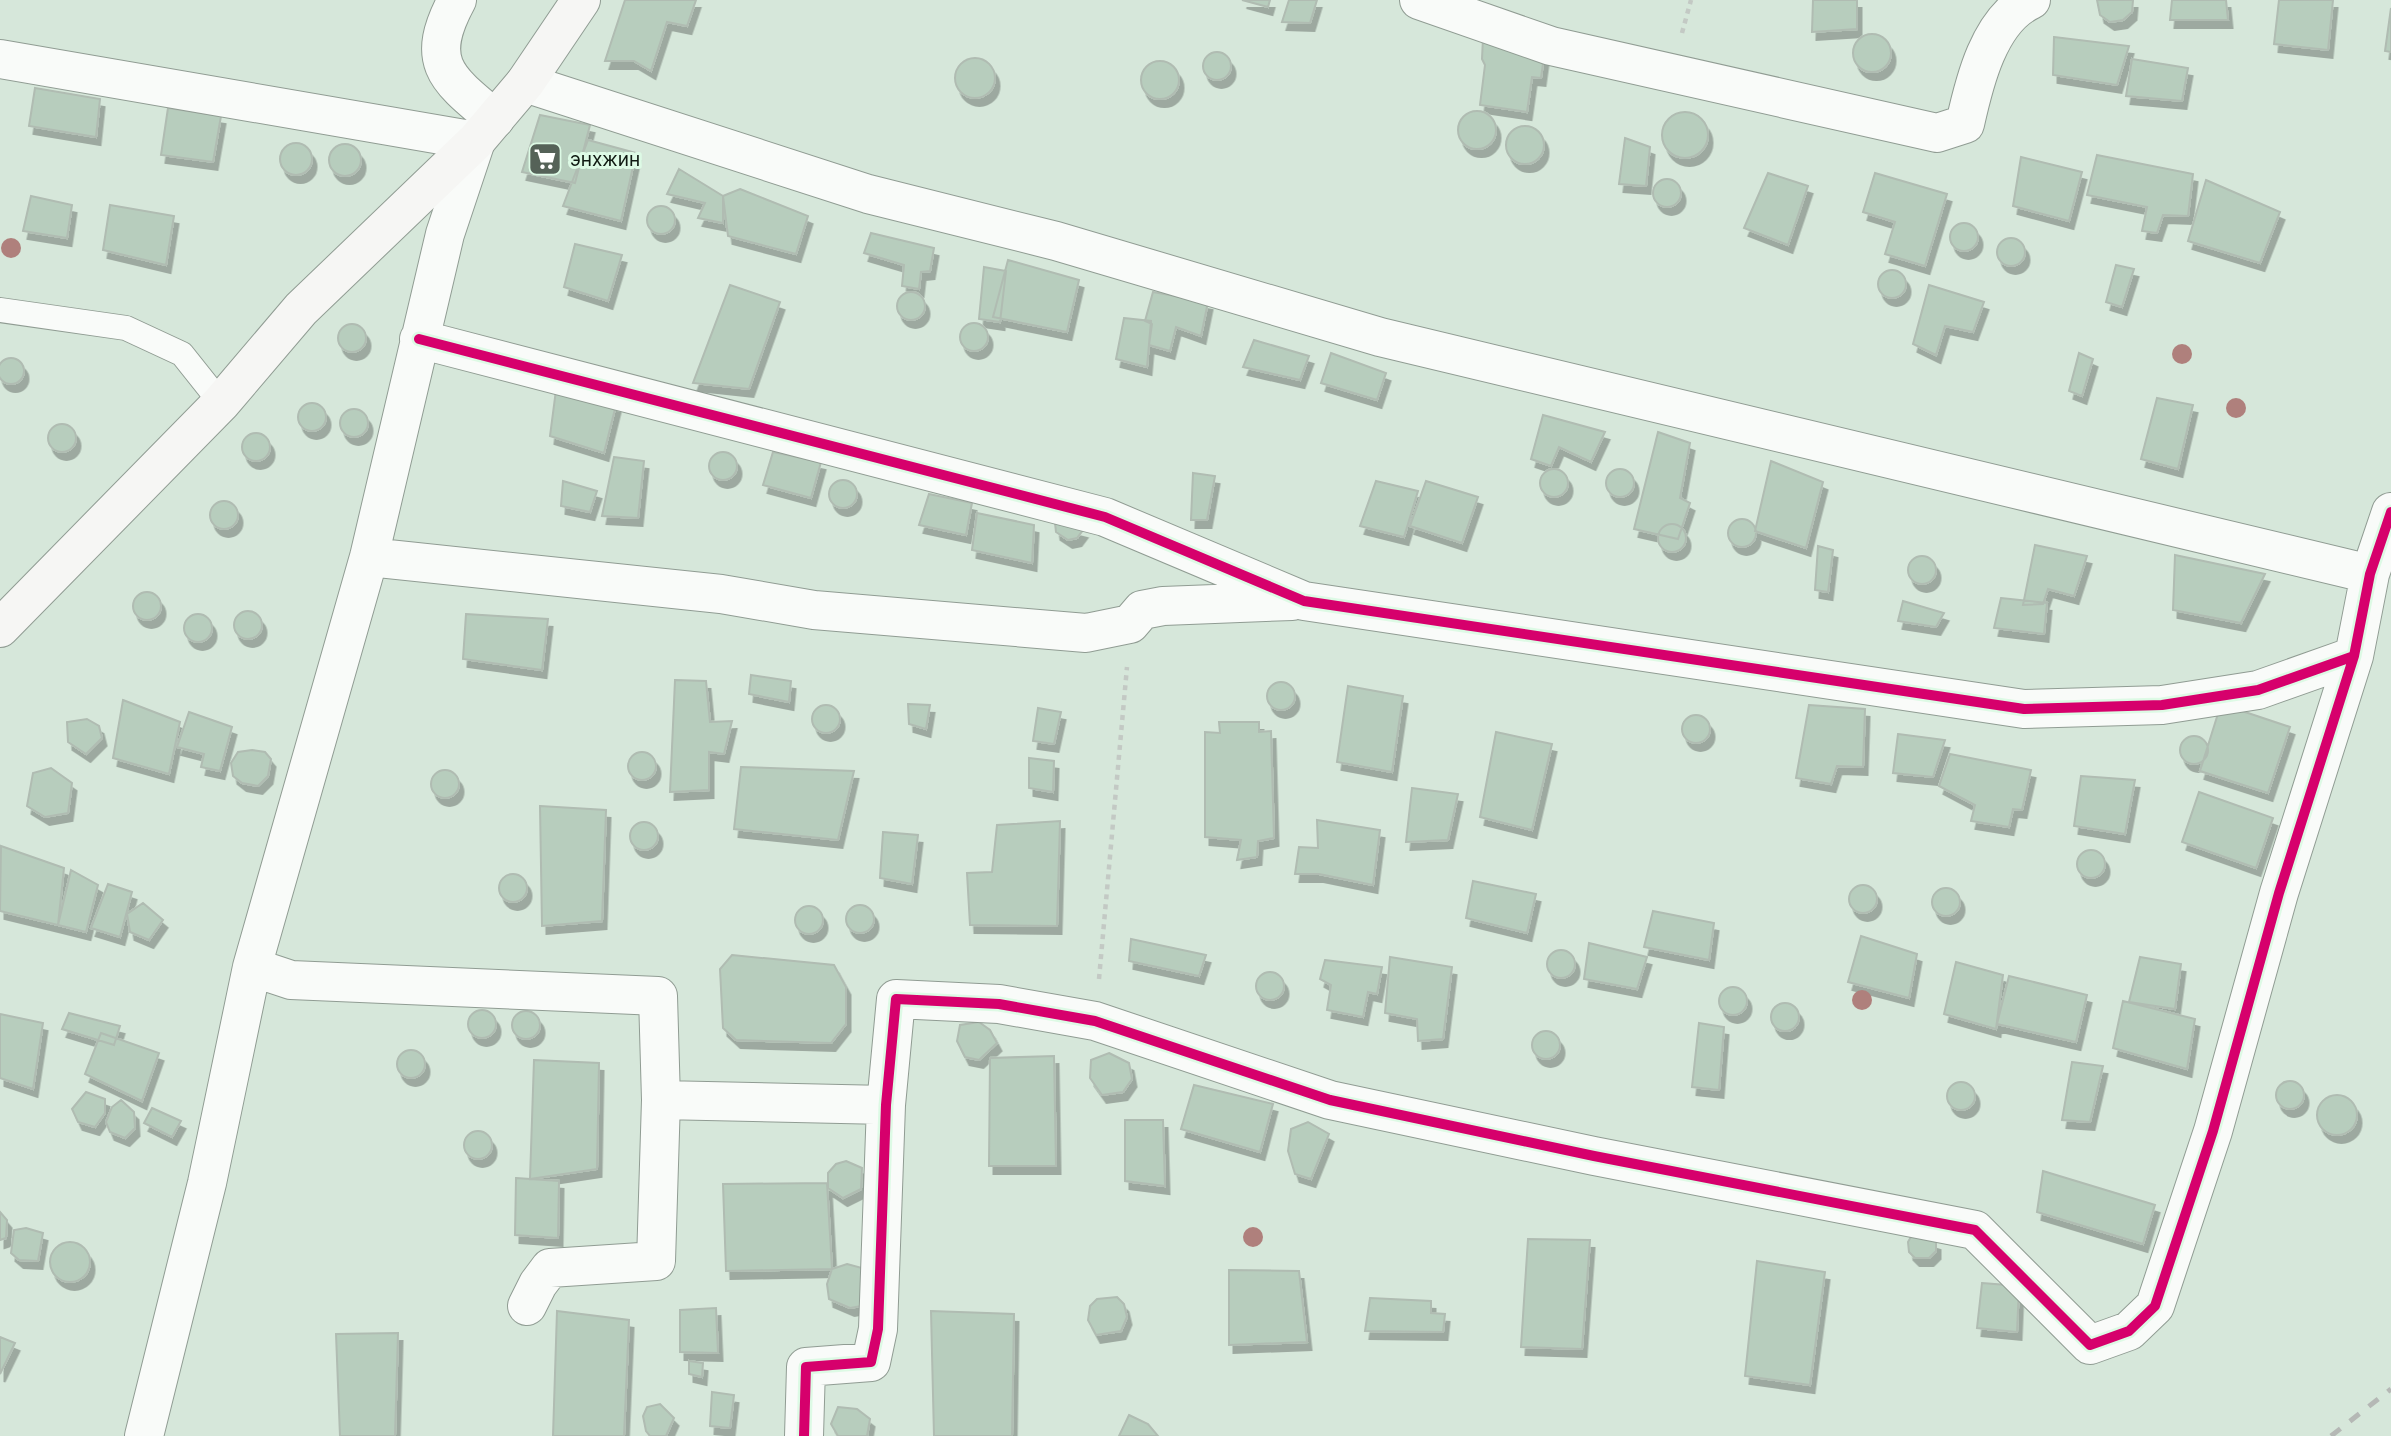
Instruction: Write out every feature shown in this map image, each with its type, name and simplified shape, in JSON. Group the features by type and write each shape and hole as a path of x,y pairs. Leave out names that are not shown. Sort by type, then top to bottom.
{"main road":[{"path":"0,628 221,402 302,309 485,130 525,83 581,0"}],"street":[{"path":"457,0 447,20 441,60 485,130"},
{"path":"1419,0 1551,46 1937,133 1965,124 1971,96 1996,33 2016,7 2031,0"},
{"path":"0,59 485,130"},
{"path":"525,83 868,194 1056,241 1380,337 2370,575"},
{"path":"144,1436 207,1183 252,967 369,557 445,234 485,130"},
{"path":"419,339 1105,517 1304,601"},
{"path":"804,1436 806,1367 871,1363 878,1329 886,1105 896,999 999,1004 1095,1021 1330,1100 1594,1156 1975,1230 2090,1345 2129,1331 2155,1306 2213,1131 2279,893 2354,656 2370,575 2391,512"},
{"path":"369,557 722,594 814,610 1086,634 1130,624 1142,610 1163,606 1304,601 2024,709 2162,705 2258,690 2354,656"},
{"path":"252,967 291,980 658,996 661,1100 656,1261 550,1268 527,1306"},
{"path":"661,1100 886,1105"}],"lane":[{"path":"0,310 126,328 182,354 221,402"}],"path":[{"path":"1095,1021 1130,624"}],"building":[{"path":"625,0 696,0 687,26 667,22 651,71 634,61 605,61"},
{"path":"1242,0 1270,0 1268,7"},
{"path":"1289,0 1317,0 1310,23 1282,22"},
{"path":"1813,0 1857,0 1857,29 1812,32"},
{"path":"2097,0 2133,0 2132,12 2123,20 2110,22 2100,15"},
{"path":"2172,0 2226,0 2228,20 2170,20"},
{"path":"2279,0 2333,0 2328,50 2274,44"},
{"path":"2391,8 2391,52 2385,51"},
{"path":"1872,34 1885,40 1891,53 1885,66 1872,72 1859,66 1853,53 1859,40"},
{"path":"2054,37 2129,46 2117,85 2053,75"},
{"path":"1483,38 1546,42 1541,78 1532,77 1527,112 1480,105 1485,65 1482,59"},
{"path":"1217,52 1227,56 1231,66 1227,76 1217,80 1207,76 1203,66 1207,56"},
{"path":"975,58 989,64 995,78 989,92 975,98 961,92 955,78 961,64"},
{"path":"2132,59 2188,68 2182,101 2126,96"},
{"path":"1160,61 1173,67 1179,80 1173,93 1160,99 1147,93 1141,80 1147,67"},
{"path":"35,88 100,99 96,137 29,126"},
{"path":"168,108 221,116 213,162 161,155"},
{"path":"1477,111 1490,117 1496,130 1490,143 1477,149 1464,143 1458,130 1464,117"},
{"path":"1685,112 1702,118 1708,135 1702,152 1685,158 1668,152 1662,135 1668,118"},
{"path":"540,115 590,125 575,183 522,172"},
{"path":"1525,126 1538,132 1544,145 1538,158 1525,164 1512,158 1506,145 1512,132"},
{"path":"1625,138 1650,147 1646,186 1619,184"},
{"path":"588,140 636,153 621,221 563,206"},
{"path":"296,143 308,147 312,159 308,171 296,175 284,171 280,159 284,147"},
{"path":"345,144 357,148 361,160 357,172 345,176 333,172 329,160 333,148"},
{"path":"2097,155 2193,174 2188,216 2163,215 2157,233 2142,231 2147,207 2087,195"},
{"path":"2021,157 2082,172 2069,221 2013,206"},
{"path":"679,169 723,196 723,223 698,218 705,203 667,194"},
{"path":"1768,173 1808,186 1788,245 1744,228"},
{"path":"1875,173 1947,194 1925,266 1885,254 1895,222 1863,212"},
{"path":"1667,179 1677,183 1681,193 1677,203 1667,207 1657,203 1653,193 1657,183"},
{"path":"2206,180 2280,212 2260,263 2188,241"},
{"path":"740,189 808,216 796,254 728,236 723,196"},
{"path":"31,196 72,205 67,238 23,231"},
{"path":"110,205 174,216 166,265 103,250"},
{"path":"661,206 671,210 675,220 671,230 661,234 651,230 647,220 651,210"},
{"path":"1964,223 1974,227 1978,237 1974,247 1964,251 1954,247 1950,237 1954,227"},
{"path":"871,233 934,248 930,271 921,272 919,289 902,286 904,265 864,253"},
{"path":"2011,238 2021,242 2025,252 2021,262 2011,266 2001,262 1997,252 2001,242"},
{"path":"575,244 622,255 608,301 564,287"},
{"path":"1008,260 1079,280 1067,332 993,317"},
{"path":"2116,265 2134,269 2122,307 2106,302"},
{"path":"984,267 1006,271 1000,322 979,319"},
{"path":"1892,270 1902,274 1906,284 1902,294 1892,298 1882,294 1878,284 1882,274"},
{"path":"730,285 780,302 749,389 693,383"},
{"path":"1929,285 1984,302 1973,332 1945,326 1936,355 1913,344"},
{"path":"911,292 921,296 925,306 921,316 911,320 901,316 897,306 901,296"},
{"path":"1153,292 1208,302 1201,336 1176,327 1170,351 1149,345 1152,324 1145,321"},
{"path":"1124,318 1151,321 1147,367 1116,359"},
{"path":"974,323 984,327 988,337 984,347 974,351 964,347 960,337 964,327"},
{"path":"352,324 362,328 366,338 362,348 352,352 342,348 338,338 342,328"},
{"path":"1254,340 1309,356 1300,380 1243,367"},
{"path":"1331,353 1386,373 1377,400 1321,383"},
{"path":"2079,353 2093,359 2082,396 2069,391"},
{"path":"11,358 20,362 24,371 20,380 11,384 2,380 -2,371 2,362"},
{"path":"556,390 616,405 604,453 550,436"},
{"path":"2157,398 2193,405 2178,469 2141,459"},
{"path":"312,403 322,407 326,417 322,427 312,431 302,427 298,417 302,407"},
{"path":"354,409 364,413 368,423 364,433 354,437 344,433 340,423 344,413"},
{"path":"1543,415 1605,432 1591,462 1559,447 1551,466 1531,459"},
{"path":"62,424 72,428 76,438 72,448 62,452 52,448 48,438 52,428"},
{"path":"1658,432 1690,443 1680,498 1690,503 1678,539 1634,529"},
{"path":"256,433 266,437 270,447 266,457 256,461 246,457 242,447 246,437"},
{"path":"723,452 733,456 737,466 733,476 723,480 713,476 709,466 713,456"},
{"path":"773,452 821,462 811,498 763,485"},
{"path":"614,457 644,461 638,518 602,516"},
{"path":"1771,461 1823,482 1806,548 1755,531"},
{"path":"1554,469 1564,473 1568,483 1564,493 1554,497 1544,493 1540,483 1544,473"},
{"path":"1620,469 1630,473 1634,483 1630,493 1620,497 1610,493 1606,483 1610,473"},
{"path":"1193,473 1215,476 1207,520 1191,520"},
{"path":"843,480 853,484 857,494 853,504 843,508 833,504 829,494 833,484"},
{"path":"563,481 597,491 590,512 561,506"},
{"path":"1376,481 1418,491 1404,537 1360,526"},
{"path":"1426,481 1478,497 1462,543 1410,526"},
{"path":"929,494 972,503 966,535 919,525"},
{"path":"224,501 234,505 238,515 234,525 224,529 214,525 210,515 214,505"},
{"path":"977,513 1034,525 1032,563 972,550"},
{"path":"1742,519 1752,523 1756,533 1752,543 1742,547 1732,543 1728,533 1732,523"},
{"path":"1055,523 1083,530 1077,538 1068,540 1056,532"},
{"path":"1672,524 1682,528 1686,538 1682,548 1672,552 1662,548 1658,538 1662,528"},
{"path":"2035,545 2087,556 2074,596 2048,589 2043,604 2023,605"},
{"path":"1818,546 1833,550 1828,592 1815,590"},
{"path":"2175,555 2265,574 2241,623 2173,610"},
{"path":"1922,556 1932,560 1936,570 1932,580 1922,584 1912,580 1908,570 1912,560"},
{"path":"147,592 157,596 161,606 157,616 147,620 137,616 133,606 137,596"},
{"path":"2001,598 2047,603 2044,634 1994,628"},
{"path":"1903,601 1944,613 1936,627 1898,621"},
{"path":"248,611 258,615 262,625 258,635 248,639 238,635 234,625 238,615"},
{"path":"198,614 208,618 212,628 208,638 198,642 188,638 184,628 188,618"},
{"path":"466,614 548,619 542,670 463,659"},
{"path":"751,675 791,681 789,702 749,694"},
{"path":"675,680 706,681 710,722 732,721 724,754 709,752 709,790 670,792"},
{"path":"1281,682 1291,686 1295,696 1291,706 1281,710 1271,706 1267,696 1271,686"},
{"path":"1348,686 1403,696 1392,772 1337,762"},
{"path":"123,700 180,722 169,774 113,758"},
{"path":"908,704 930,705 926,729 909,724"},
{"path":"2221,704 2290,727 2268,793 2200,771"},
{"path":"826,705 836,709 840,719 836,729 826,733 816,729 812,719 816,709"},
{"path":"1809,705 1865,709 1863,767 1837,766 1831,784 1796,778"},
{"path":"1038,708 1061,712 1054,744 1033,741"},
{"path":"189,712 232,727 220,771 201,767 204,754 177,747"},
{"path":"1696,715 1706,719 1710,729 1706,739 1696,743 1686,739 1682,729 1686,719"},
{"path":"87,719 99,726 102,738 86,754 68,742 67,722"},
{"path":"1219,722 1259,722 1259,732 1271,731 1274,838 1258,841 1257,857 1237,860 1241,840 1205,837 1205,732 1220,733"},
{"path":"1496,732 1552,744 1532,830 1480,817"},
{"path":"1898,734 1945,740 1933,777 1893,773"},
{"path":"2194,736 2204,740 2208,750 2204,760 2194,764 2184,760 2180,750 2184,740"},
{"path":"238,752 265,752 271,759 268,776 258,786 242,783 233,776 231,763"},
{"path":"642,752 652,756 656,766 652,776 642,780 632,776 628,766 632,756"},
{"path":"1950,754 2031,770 2022,810 2013,809 2009,827 1971,821 1975,805 1939,786"},
{"path":"1029,758 1054,761 1053,792 1029,788"},
{"path":"741,767 854,771 838,840 734,829"},
{"path":"51,768 72,783 68,813 45,817 27,806 33,773"},
{"path":"445,770 455,774 459,784 455,794 445,798 435,794 431,784 435,774"},
{"path":"2081,776 2135,780 2125,834 2074,826"},
{"path":"1412,788 1458,794 1448,840 1406,842"},
{"path":"2199,792 2273,818 2256,868 2182,842"},
{"path":"540,806 606,810 602,921 542,926"},
{"path":"1317,820 1380,830 1373,885 1319,874 1295,874 1299,847 1318,848"},
{"path":"1060,821 1057,926 970,925 967,873 992,872 997,825"},
{"path":"644,822 654,826 658,836 654,846 644,850 634,846 630,836 634,826"},
{"path":"883,832 918,835 912,884 880,878"},
{"path":"1,846 64,868 58,925 0,911"},
{"path":"2091,850 2101,854 2105,864 2101,874 2091,878 2081,874 2077,864 2081,854"},
{"path":"71,870 98,885 86,932 58,925"},
{"path":"513,874 523,878 527,888 523,898 513,902 503,898 499,888 503,878"},
{"path":"1473,881 1536,894 1527,933 1466,918"},
{"path":"108,884 132,892 120,937 91,928"},
{"path":"1863,885 1873,889 1877,899 1873,909 1863,913 1853,909 1849,899 1853,889"},
{"path":"1946,888 1956,892 1960,902 1956,912 1946,916 1936,912 1932,902 1936,892"},
{"path":"143,903 163,920 149,940 130,932 127,914"},
{"path":"860,905 870,909 874,919 870,929 860,933 850,929 846,919 850,909"},
{"path":"809,906 819,910 823,920 819,930 809,934 799,930 795,920 799,910"},
{"path":"1653,911 1714,923 1709,960 1644,947"},
{"path":"1861,936 1917,954 1909,998 1848,982"},
{"path":"1131,939 1206,955 1199,976 1129,961"},
{"path":"1589,943 1647,957 1637,989 1584,979"},
{"path":"1561,950 1571,954 1575,964 1571,974 1561,978 1551,974 1547,964 1551,954"},
{"path":"732,955 834,965 846,987 846,1024 831,1043 736,1040 723,1028 720,969"},
{"path":"1390,957 1452,967 1443,1039 1418,1041 1417,1019 1385,1013"},
{"path":"2140,957 2181,964 2175,1009 2129,1002"},
{"path":"1325,960 1382,967 1377,994 1368,992 1363,1017 1327,1010 1331,985 1320,979"},
{"path":"1956,962 2003,975 1996,1029 1944,1014"},
{"path":"1270,972 1280,976 1284,986 1280,996 1270,1000 1260,996 1256,986 1260,976"},
{"path":"2009,976 2087,995 2076,1042 1997,1024"},
{"path":"1733,987 1743,991 1747,1001 1743,1011 1733,1015 1723,1011 1719,1001 1723,991"},
{"path":"2123,1001 2195,1019 2187,1069 2113,1048"},
{"path":"1785,1003 1795,1007 1799,1017 1795,1027 1785,1031 1775,1027 1771,1017 1775,1007"},
{"path":"482,1010 492,1014 496,1024 492,1034 482,1038 472,1034 468,1024 472,1014"},
{"path":"526,1011 536,1015 540,1025 536,1035 526,1039 516,1035 512,1025 516,1015"},
{"path":"69,1013 120,1026 114,1045 62,1029"},
{"path":"0,1014 43,1023 33,1089 0,1078"},
{"path":"979,1022 990,1030 997,1043 979,1060 965,1057 957,1041 960,1025"},
{"path":"1699,1023 1724,1027 1719,1090 1692,1087"},
{"path":"1546,1031 1556,1035 1560,1045 1556,1055 1546,1059 1536,1055 1532,1045 1536,1035"},
{"path":"101,1033 159,1053 142,1101 85,1074"},
{"path":"411,1050 421,1054 425,1064 421,1074 411,1078 401,1074 397,1064 401,1054"},
{"path":"1109,1053 1129,1063 1132,1079 1123,1092 1102,1095 1090,1078 1091,1060"},
{"path":"1054,1056 1056,1166 989,1166 990,1058"},
{"path":"534,1060 599,1063 597,1169 530,1179"},
{"path":"2072,1062 2103,1066 2090,1122 2062,1120"},
{"path":"2290,1081 2300,1085 2304,1095 2300,1105 2290,1109 2280,1105 2276,1095 2280,1085"},
{"path":"1961,1082 1971,1086 1975,1096 1971,1106 1961,1110 1951,1106 1947,1096 1951,1086"},
{"path":"1194,1085 1273,1104 1260,1152 1181,1129"},
{"path":"86,1092 105,1099 105,1113 95,1127 78,1122 72,1109"},
{"path":"2337,1095 2351,1101 2357,1115 2351,1129 2337,1135 2323,1129 2317,1115 2323,1101"},
{"path":"121,1100 134,1112 135,1128 125,1138 110,1132 106,1122 112,1107"},
{"path":"152,1108 181,1121 172,1137 144,1123"},
{"path":"1125,1120 1163,1120 1165,1186 1125,1181"},
{"path":"1308,1122 1329,1134 1311,1179 1295,1174 1288,1151 1291,1129"},
{"path":"478,1131 488,1135 492,1145 488,1155 478,1159 468,1155 464,1145 468,1135"},
{"path":"846,1161 862,1168 861,1189 843,1198 828,1188 828,1173 836,1164"},
{"path":"2043,1171 2155,1205 2143,1244 2037,1212"},
{"path":"516,1178 559,1181 558,1238 515,1235"},
{"path":"827,1183 832,1269 726,1271 723,1184"},
{"path":"0,1212 7,1220 6,1238 0,1240"},
{"path":"26,1228 43,1233 38,1261 19,1260 11,1253 14,1230"},
{"path":"1912,1235 1936,1242 1936,1251 1929,1258 1915,1258 1909,1252 1908,1242"},
{"path":"1528,1239 1590,1240 1582,1349 1521,1347"},
{"path":"70,1242 84,1248 90,1262 84,1276 70,1282 56,1276 50,1262 56,1248"},
{"path":"1757,1261 1825,1272 1810,1385 1745,1376"},
{"path":"847,1264 862,1268 873,1304 850,1308 829,1299 827,1284 832,1269"},
{"path":"1229,1270 1299,1271 1307,1342 1229,1345"},
{"path":"1982,1283 2019,1286 2017,1332 1977,1328"},
{"path":"1117,1297 1124,1304 1127,1317 1121,1331 1096,1335 1088,1320 1090,1306 1097,1299"},
{"path":"1370,1298 1431,1301 1431,1313 1445,1314 1443,1332 1365,1331"},
{"path":"716,1308 718,1353 680,1352 680,1310"},
{"path":"557,1311 629,1320 624,1436 553,1436"},
{"path":"931,1311 1014,1314 1012,1436 934,1436"},
{"path":"398,1333 395,1436 340,1436 336,1334"},
{"path":"0,1337 15,1343 0,1374"},
{"path":"689,1361 703,1363 702,1377 689,1374"},
{"path":"712,1392 734,1395 730,1428 710,1426"},
{"path":"660,1404 674,1418 666,1436 650,1436 646,1431 643,1416 647,1407"},
{"path":"838,1407 857,1409 870,1419 867,1436 838,1436 831,1424"},
{"path":"1129,1415 1148,1424 1158,1436 1119,1436"}],"railway":[{"path":"2331,1436 2391,1389"}],"cycle path":[{"path":"419,339 1105,517 1304,601 2024,709 2162,705 2258,690 2354,656"},
{"path":"804,1436 806,1367 871,1362 878,1329 886,1105 896,999 999,1004 1095,1021 1330,1100 1594,1156 1975,1230 2090,1345 2129,1331 2155,1306 2213,1131 2279,893 2354,656 2370,574 2391,512"}],"place":[{"name":"энхжин","path":"545,159"}]}
